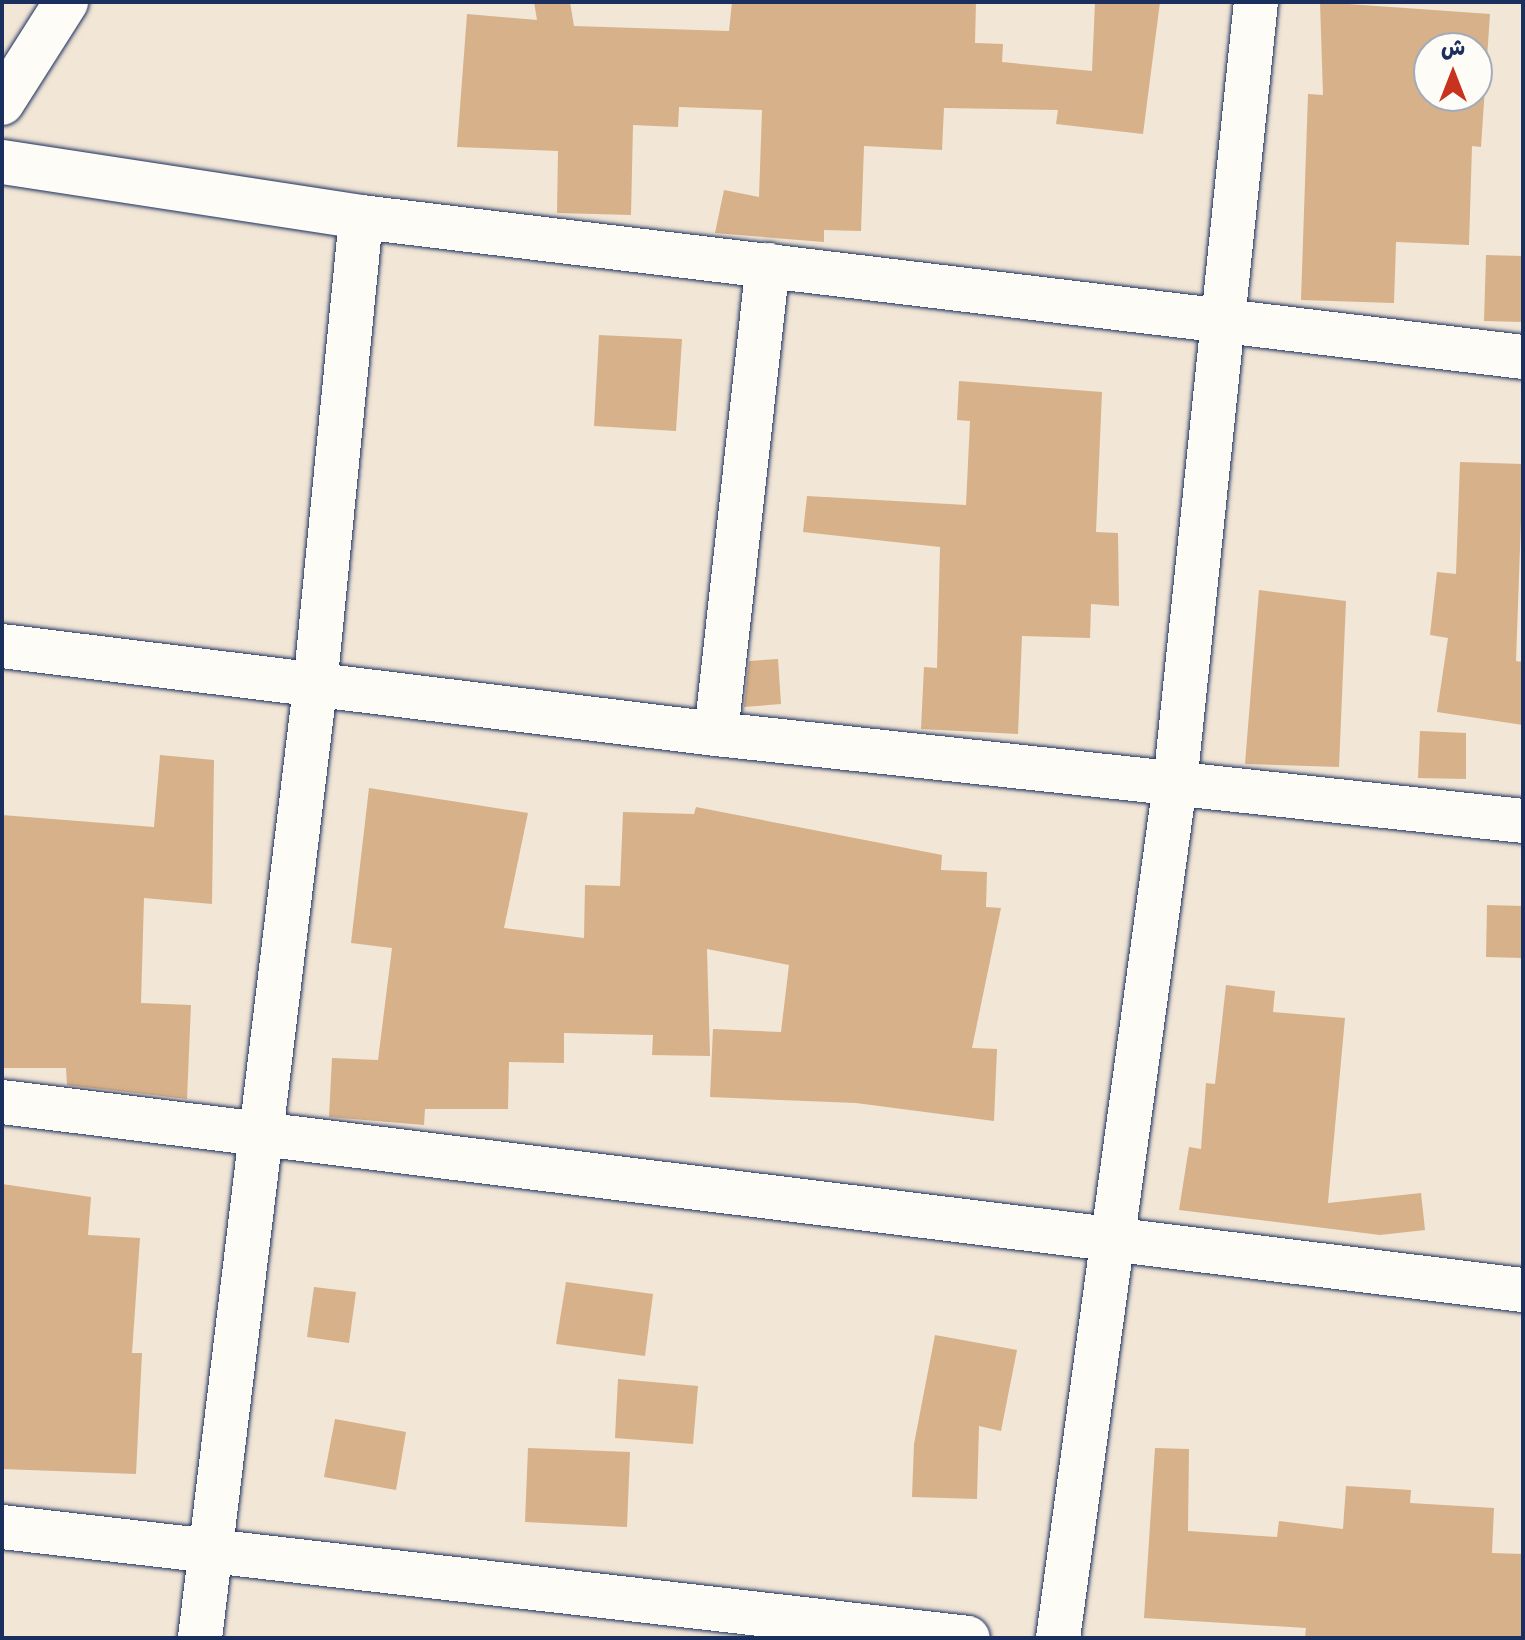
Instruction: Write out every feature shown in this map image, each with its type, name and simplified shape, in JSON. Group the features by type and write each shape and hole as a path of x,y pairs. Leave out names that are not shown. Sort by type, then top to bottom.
{"street":[{"path":"2,103 66,2"},
{"path":"1058,1638 1175,784 1256,2"},
{"path":"2,162 361,217 1523,357"},
{"path":"200,1638 315,687 361,217"},
{"path":"716,734 768,265"},
{"path":"2,646 315,687 716,734 1523,821"},
{"path":"2,1102 258,1139 1523,1290"},
{"path":"2,1527 210,1555 968,1638"}],"building":[{"path":"534,2 570,2 574,26 729,31 732,2 976,2 975,43 1003,44 1002,62 1092,71 1095,2 1160,2 1143,134 1056,124 1058,110 944,108 942,150 864,146 861,231 824,230 824,242 715,233 724,190 759,197 762,110 679,107 678,127 633,125 631,215 557,213 558,151 457,147 467,14 537,20"},
{"path":"1320,2 1490,14 1489,32 1413,32 1413,112 1483,112 1481,147 1472,146 1469,245 1396,242 1394,303 1301,300 1308,94 1323,95"},
{"path":"1486,255 1523,256 1523,322 1484,321"},
{"path":"599,335 682,339 676,431 594,426"},
{"path":"959,381 1102,392 1096,532 1118,533 1119,606 1091,604 1090,638 1022,636 1018,734 921,729 924,667 937,668 940,547 803,532 807,496 966,505 970,421 957,420"},
{"path":"1460,462 1523,464 1516,661 1523,662 1523,725 1437,712 1448,638 1430,635 1437,572 1456,574"},
{"path":"1259,590 1346,601 1339,767 1245,764"},
{"path":"778,659 781,704 744,707 749,661"},
{"path":"1420,731 1466,733 1466,779 1418,778"},
{"path":"160,755 214,760 212,904 144,898 141,1003 191,1005 187,1099 67,1085 66,1068 2,1068 2,815 154,827"},
{"path":"369,788 528,813 504,928 584,938 585,885 620,886 623,812 694,814 696,807 942,855 941,870 987,872 986,907 1001,908 972,1048 997,1049 994,1121 856,1103 710,1097 713,1029 781,1032 789,965 707,949 710,1056 652,1055 653,1035 564,1033 564,1063 509,1062 508,1109 425,1109 424,1125 329,1117 332,1058 378,1060 392,948 351,943"},
{"path":"1487,905 1523,906 1523,958 1486,957"},
{"path":"1226,985 1275,991 1273,1012 1345,1018 1328,1203 1421,1193 1425,1230 1380,1235 1179,1210 1189,1147 1201,1149 1206,1083 1215,1084"},
{"path":"2,1184 91,1197 88,1235 140,1238 132,1353 142,1353 136,1474 2,1469"},
{"path":"566,1282 653,1294 645,1356 556,1344"},
{"path":"314,1287 356,1292 349,1343 307,1337"},
{"path":"935,1335 1017,1350 1001,1431 979,1426 977,1499 912,1497 914,1444"},
{"path":"618,1379 698,1386 693,1444 615,1438"},
{"path":"335,1419 406,1432 396,1490 324,1477"},
{"path":"528,1448 630,1452 627,1527 525,1522"},
{"path":"1155,1448 1189,1449 1188,1531 1277,1537 1279,1521 1343,1529 1346,1486 1411,1490 1410,1503 1494,1508 1492,1553 1523,1554 1523,1638 1305,1637 1306,1628 1144,1618"}]}
